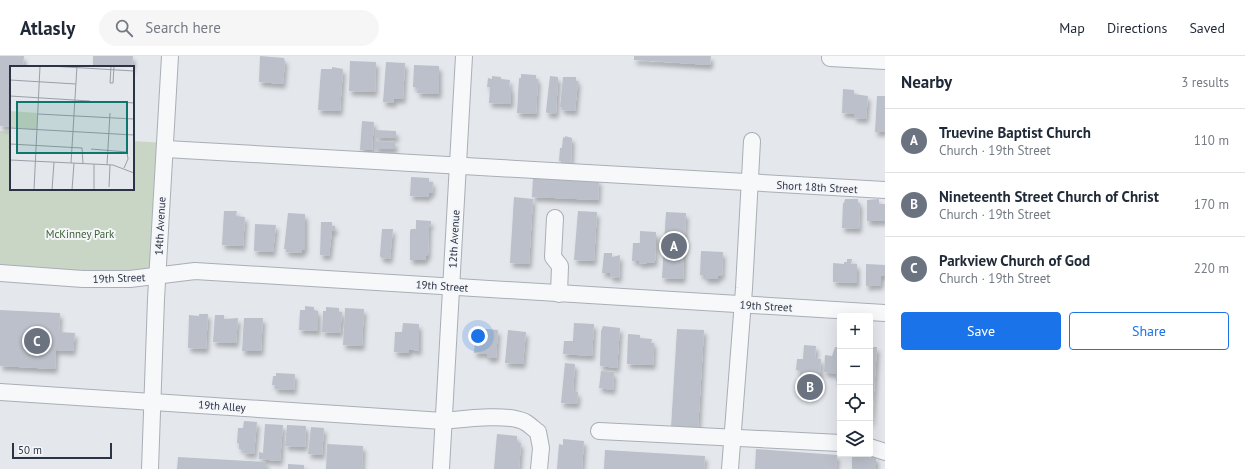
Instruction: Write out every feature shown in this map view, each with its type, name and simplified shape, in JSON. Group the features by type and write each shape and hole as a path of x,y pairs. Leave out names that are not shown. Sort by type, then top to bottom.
{"street":[{"name":"14th Avenue","path":"150,469 154,402 158,276 170,56"},
{"name":"12th Avenue","path":"441,469 464,56"},
{"path":"830,58 885,61"},
{"path":"730,469 752,141"},
{"name":"Short 18th Street","path":"166,149 885,190"},
{"path":"555,218 553,257 560,266 559,294"},
{"name":"19th Street","path":"0,272 83,279 130,279 195,271 885,313"},
{"name":"19th Alley","path":"0,392 443,421 478,418 510,418 525,422 538,432 541,448 539,469"},
{"path":"599,431 837,443"},
{"path":"873,449 885,452"}],"green space":[{"name":"McKinney Park","path":"0,131 10,132 10,190 134,190 134,141 166,143 157,276 0,273"}],"building":[{"path":"0,56 24,56 23,66 10,66 10,127 0,126"},
{"path":"93,56 133,56 132,66 93,66"},
{"path":"260,56 284,58 283,84 259,82"},
{"path":"634,56 711,56 710,65 634,60"},
{"path":"350,61 376,62 375,92 349,91"},
{"path":"386,62 405,63 403,99 394,99 394,103 383,102"},
{"path":"414,65 439,66 439,94 417,93 418,87 413,87"},
{"path":"332,67 343,69 340,111 318,110 321,69 332,69"},
{"path":"521,74 536,75 536,79 538,79 536,114 517,113 519,78 521,78"},
{"path":"492,76 510,80 509,87 511,88 511,104 489,103 490,87 487,87 488,78 492,79"},
{"path":"550,76 558,77 556,113 554,114 547,113 546,111"},
{"path":"563,77 576,77 576,81 578,81 575,111 562,110 562,107 560,107"},
{"path":"843,89 854,90 854,94 868,96 866,119 854,118 854,114 842,113"},
{"path":"877,96 885,96 885,132 875,132"},
{"path":"362,121 374,122 372,150 360,150"},
{"path":"376,130 396,131 396,138 376,138"},
{"path":"565,136 572,138 571,164 561,163 561,161 559,161 560,148 562,148 563,137 565,138"},
{"path":"375,141 395,142 395,149 375,149"},
{"path":"411,177 429,178 429,182 433,182 432,193 429,193 428,197 410,196"},
{"path":"533,177 599,180 598,200 532,197"},
{"path":"514,197 533,199 529,264 510,263"},
{"path":"845,199 858,199 858,203 860,203 859,229 842,228 843,203"},
{"path":"879,199 879,204 885,204 885,221 867,221 867,200"},
{"path":"224,211 237,211 236,216 245,217 243,246 222,245"},
{"path":"578,211 597,212 594,261 574,260"},
{"path":"666,212 686,213 683,279 662,278"},
{"path":"288,213 305,214 305,250 302,250 302,253 286,252 286,249 284,249"},
{"path":"416,220 431,221 431,225 429,225 428,256 426,256 425,260 410,260 410,231 411,229 416,229"},
{"path":"321,222 332,222 332,226 335,226 335,231 332,231 329,256 320,255"},
{"path":"255,224 276,225 273,252 254,251"},
{"path":"382,229 393,229 390,259 381,258 380,255"},
{"path":"640,231 656,232 655,262 639,264 639,261 632,261 633,243 640,243"},
{"path":"701,251 723,252 722,276 718,275 718,279 705,279 705,275 700,275"},
{"path":"604,253 612,253 612,257 620,255 619,278 610,277 610,273 602,273"},
{"path":"847,259 852,259 851,264 857,264 857,283 833,282 833,263 844,264 844,262 847,262"},
{"path":"866,264 885,265 885,276 881,276 881,285 866,286"},
{"path":"305,306 314,307 314,310 318,311 318,331 299,330 300,310 305,310"},
{"path":"326,307 339,308 339,312 342,312 340,333 322,332 323,311 326,311"},
{"path":"345,308 364,309 362,346 343,345"},
{"path":"0,310 60,313 59,332 75,333 73,351 56,350 55,369 0,366"},
{"path":"199,314 208,314 206,349 188,348 189,315 199,316"},
{"path":"215,315 224,315 224,319 238,318 236,343 213,342"},
{"path":"244,318 263,318 261,351 242,351"},
{"path":"403,323 419,324 419,351 409,349 409,353 394,352 395,332 402,332"},
{"path":"574,323 594,324 592,356 563,354 564,341 573,341"},
{"path":"603,326 620,328 617,368 600,366 601,331"},
{"path":"476,328 498,330 496,358 487,358 487,354 474,353"},
{"path":"677,329 704,330 698,430 671,428"},
{"path":"508,330 526,332 523,364 505,363"},
{"path":"628,334 640,335 640,338 652,339 651,343 654,343 653,365 627,364"},
{"path":"804,345 816,346 815,358 821,359 819,387 799,386 800,371 796,370 797,359 803,359"},
{"path":"835,347 837,347 837,381 836,374 824,372 825,355 832,356"},
{"path":"873,347 877,347 873,407"},
{"path":"565,363 575,364 573,392 578,392 577,404 561,403"},
{"path":"601,371 614,372 613,390 599,388"},
{"path":"276,373 295,374 294,390 275,389 275,385 272,385 273,376 276,376"},
{"path":"244,421 257,422 254,454 243,453 244,449 239,449 239,443 237,443 238,428 243,428"},
{"path":"265,424 283,425 280,461 259,459 259,452 263,453"},
{"path":"287,425 306,426 305,447 285,446"},
{"path":"311,427 324,428 322,455 308,454"},
{"path":"497,434 517,436 517,442 521,443 519,469 494,469"},
{"path":"563,439 584,441 582,469 557,469 559,444 563,445"},
{"path":"327,444 363,446 362,469 326,469"},
{"path":"756,449 837,455 836,469 755,469"},
{"path":"605,450 705,456 704,469 604,469"},
{"path":"178,457 266,462 266,469 177,469"},
{"path":"852,457 876,457 876,469 852,469"},
{"path":"288,464 304,465 304,469 288,469"}],"place":[{"name":"Truevine Baptist Church","path":"674,246"},
{"name":"Parkview Church of God","path":"37,341"},
{"name":"Nineteenth Street Church of Christ","path":"810,387"}]}
